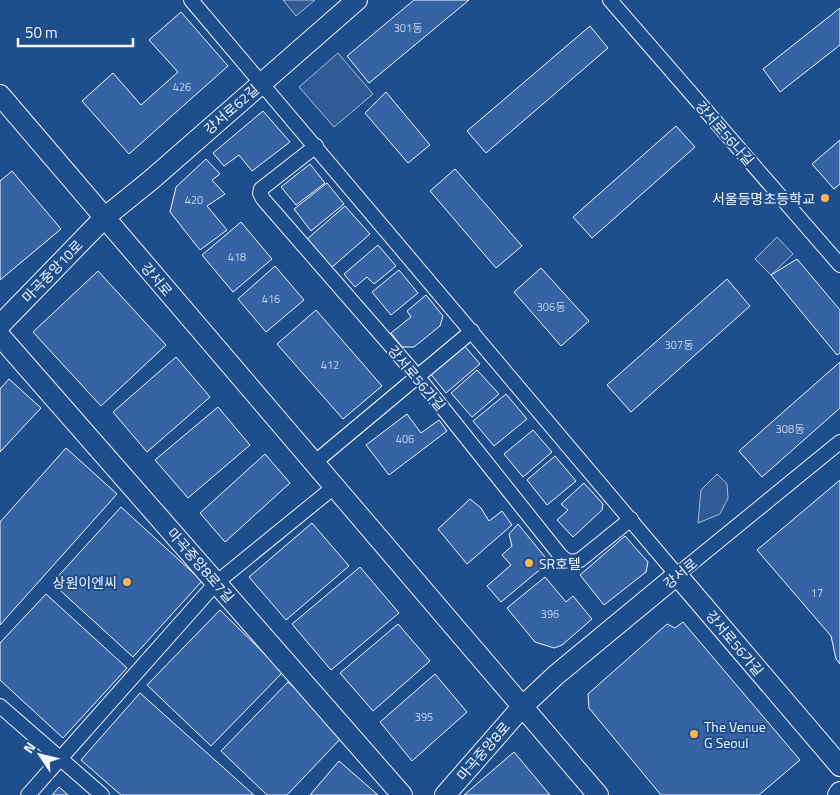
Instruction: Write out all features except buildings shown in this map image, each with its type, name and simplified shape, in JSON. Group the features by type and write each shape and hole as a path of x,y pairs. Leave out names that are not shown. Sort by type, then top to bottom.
{"street":[{"name":"강서로56가길","path":"191,0 840,766"},
{"name":"강서로62길","path":"104,218 151,180 357,0"},
{"name":"강서로56나길","path":"610,0 840,265"},
{"name":"강서로","path":"0,95 598,795"},
{"name":"강서로56가길","path":"316,146 261,189 260,193 418,377 566,561 580,560 631,519"},
{"name":"마곡중앙10로","path":"0,325 104,218"},
{"path":"314,463 472,331"},
{"name":"마곡중앙8로7길","path":"0,336 402,795"},
{"name":"강서로","path":"522,706 556,675 840,442"},
{"path":"28,795 216,583 334,487"},
{"path":"0,706 102,795"},
{"name":"마곡중앙8로","path":"445,795 522,706"}],"shaded area":[{"path":"283,0 315,0 296,16"},
{"path":"338,53 373,94 334,127 299,87"},
{"path":"777,237 793,254 771,275 755,259"},
{"path":"717,474 727,484 728,498 720,514 698,523 701,490"}],"place":[{"name":"서울등명초등학교","path":"825,198"},
{"name":"SR호텔","path":"529,563"},
{"name":"상원이엔씨","path":"127,582"},
{"name":"The Venue G Seoul","path":"694,734"}]}
